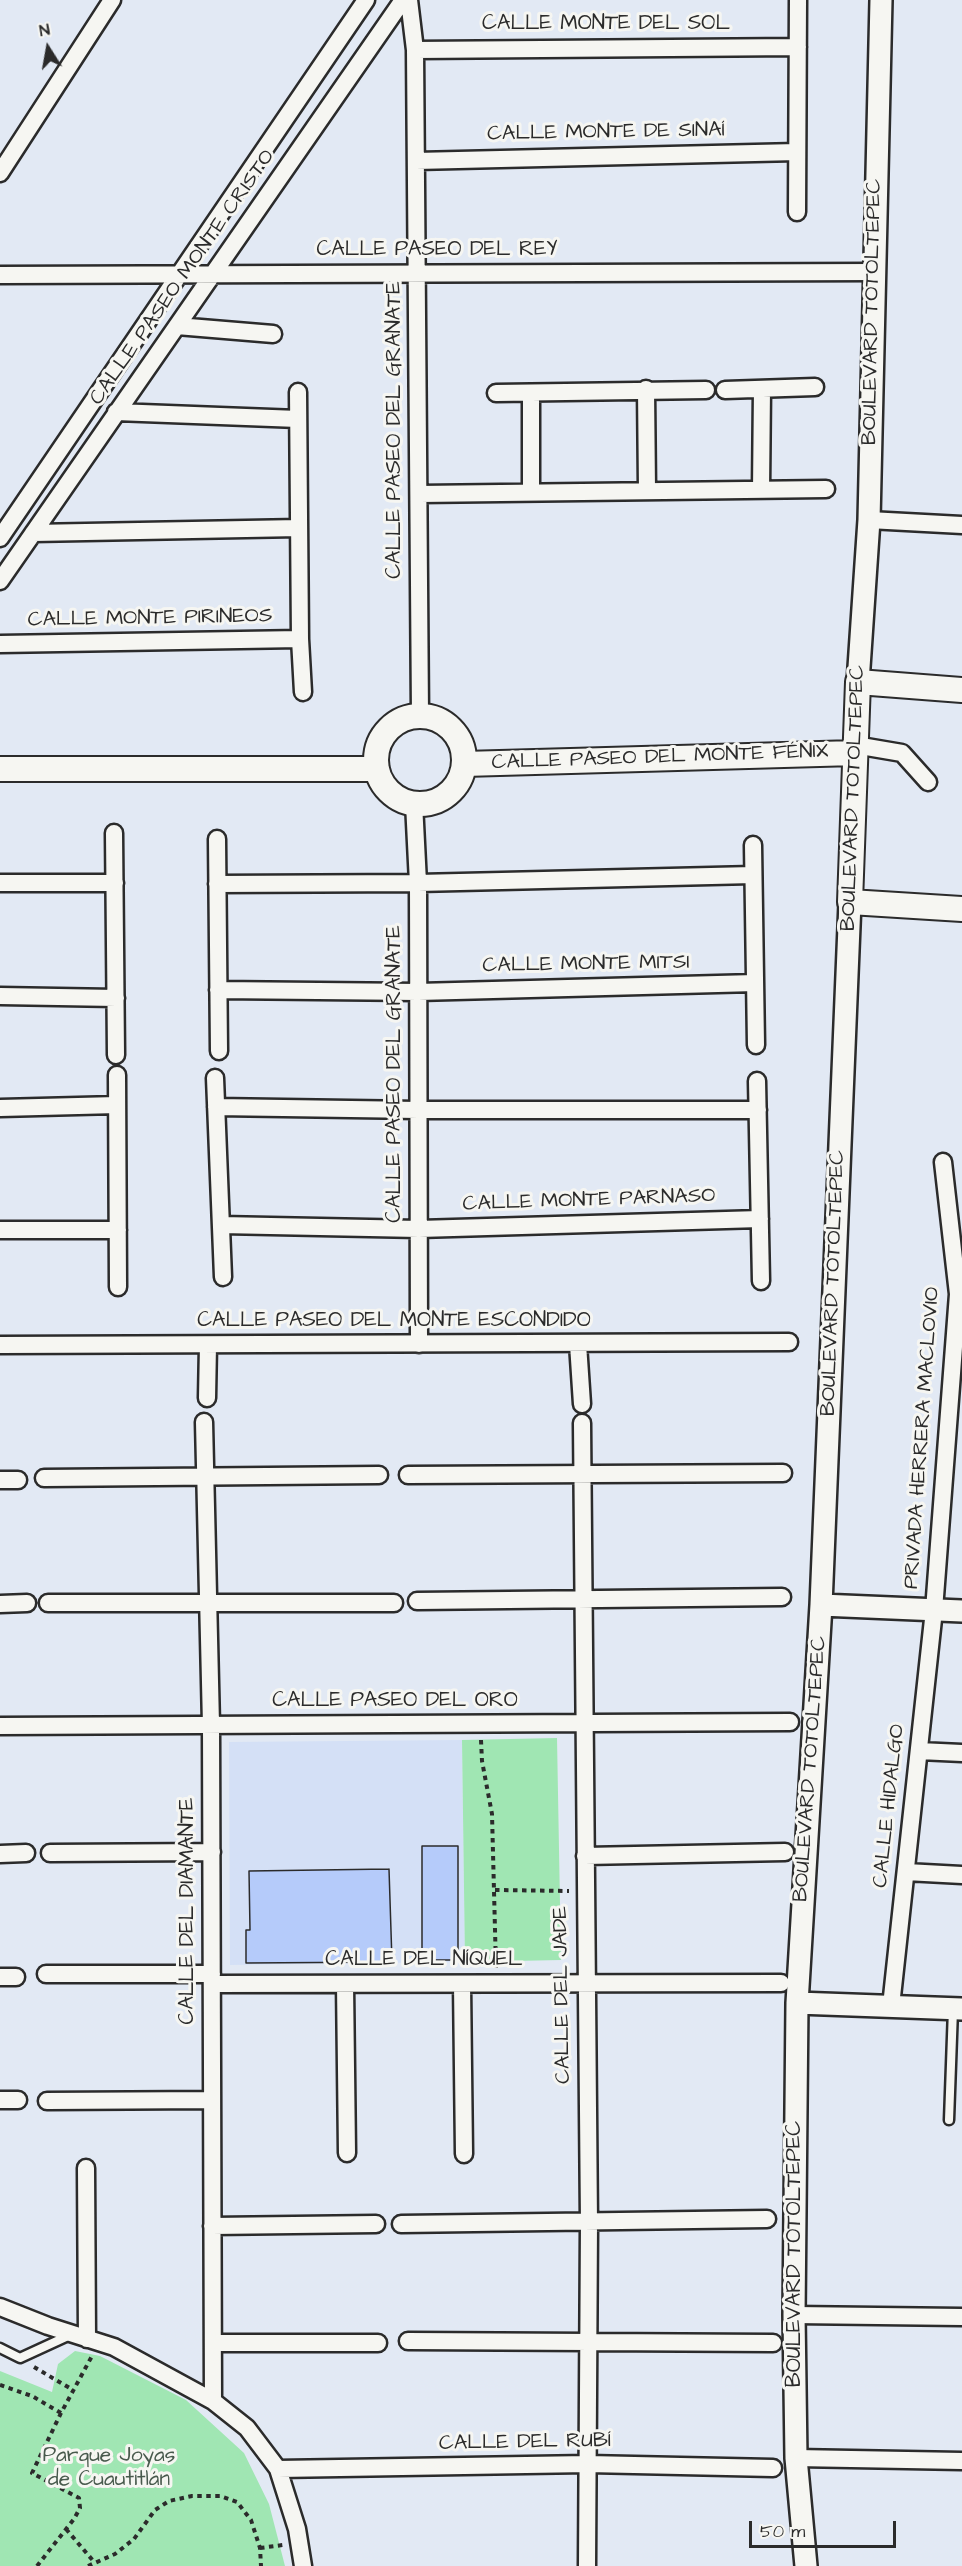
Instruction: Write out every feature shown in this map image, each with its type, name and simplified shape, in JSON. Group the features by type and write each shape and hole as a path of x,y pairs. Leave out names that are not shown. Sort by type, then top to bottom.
{"main road":[{"path":"858,682 962,690"},
{"name":"BOULEVARD TOTOLTEPEC","path":"850,902 858,682"},
{"path":"420,716 435,718 448,725 458,736 464,749 464,764 461,777 453,790 429,803 414,803 401,800 390,792 382,781 377,769 378,749 386,732 402,720 420,716"},
{"name":"CALLE PASEO DEL MONTE FÉNIX","path":"464,764 855,749"},
{"path":"0,769 377,769"},
{"path":"850,902 962,909"}],"street":[{"path":"0,173 112,0"},
{"name":"CALLE PASEO MONTE CRISTO","path":"0,538 366,0"},
{"name":"CALLE PASEO MONTE CRISTO","path":"0,581 404,0"},
{"name":"CALLE PASEO DEL GRANATE","path":"410,0 415,50 420,716"},
{"path":"797,212 798,0"},
{"name":"BOULEVARD TOTOLTEPEC","path":"858,682 869,520 881,0"},
{"name":"CALLE MONTE DEL SOL","path":"415,50 798,47"},
{"name":"CALLE MONTE DE SINAÍ","path":"416,161 797,152"},
{"name":"CALLE PASEO DEL REY","path":"0,274 874,272"},
{"path":"177,326 273,334"},
{"path":"725,390 815,387"},
{"path":"646,389 647,490"},
{"path":"496,393 646,389 706,390"},
{"path":"761,490 762,389"},
{"path":"298,392 300,639 303,692"},
{"path":"531,393 531,491"},
{"path":"116,412 298,419"},
{"path":"420,494 826,489"},
{"path":"869,520 962,525"},
{"path":"33,533 299,528"},
{"name":"CALLE MONTE PIRINEOS","path":"0,644 300,639"},
{"path":"855,749 903,753 928,782"},
{"name":"CALLE PASEO DEL GRANATE","path":"414,803 418,883 419,1344"},
{"path":"114,832 116,1055"},
{"path":"217,840 219,1051"},
{"path":"753,845 756,1045"},
{"path":"217,884 418,883 753,875"},
{"path":"0,883 115,883"},
{"name":"BOULEVARD TOTOLTEPEC","path":"806,2566 796,2458 796,2003 821,1605 850,902"},
{"name":"CALLE MONTE MITSI","path":"219,990 418,992 756,983"},
{"path":"0,996 116,998"},
{"path":"117,1075 118,1287"},
{"path":"215,1078 223,1277"},
{"path":"757,1082 761,1281"},
{"path":"0,1108 117,1105"},
{"path":"216,1107 418,1110 758,1110"},
{"name":"PRIVADA HERRERA MACLOVIO","path":"934,1610 957,1294 943,1162"},
{"name":"CALLE MONTE PARNASO","path":"221,1225 419,1228 760,1219"},
{"path":"0,1230 118,1230"},
{"name":"CALLE PASEO DEL MONTE ESCONDIDO","path":"0,1345 789,1342"},
{"path":"578,1344 582,1404"},
{"path":"207,1398 208,1345"},
{"name":"CALLE DEL DIAMANTE","path":"204,1422 211,1725 213,2401"},
{"name":"CALLE DEL JADE","path":"582,1423 585,1984 589,2223 587,2566"},
{"path":"408,1475 582,1476 783,1473"},
{"path":"44,1478 380,1475"},
{"path":"0,1480 18,1480"},
{"path":"417,1601 583,1601 782,1597"},
{"path":"0,1604 27,1603"},
{"path":"48,1603 394,1604"},
{"path":"821,1605 962,1611"},
{"name":"CALLE HIDALGO","path":"891,2006 934,1610"},
{"name":"CALLE PASEO DEL ORO","path":"0,1726 790,1722"},
{"path":"919,1751 962,1753"},
{"path":"50,1853 212,1852"},
{"path":"585,1856 785,1852"},
{"path":"0,1854 26,1854"},
{"path":"906,1872 962,1875"},
{"name":"CALLE DEL NÍQUEL","path":"46,1974 345,1984 781,1983"},
{"path":"345,1984 347,2152"},
{"path":"462,1984 464,2154"},
{"path":"796,2003 957,2008"},
{"path":"0,2100 18,2100"},
{"path":"47,2101 212,2100"},
{"path":"86,2168 86,2338"},
{"path":"401,2224 767,2219"},
{"path":"212,2226 376,2224"},
{"path":"0,2307 114,2348 213,2401 247,2428 278,2469 297,2529 303,2566"},
{"path":"795,2315 962,2317"},
{"path":"408,2341 773,2343"},
{"path":"213,2343 378,2343"},
{"path":"796,2458 962,2461"},
{"name":"CALLE DEL RUBÍ","path":"278,2469 588,2464 772,2468"}],"lane":[{"path":"949,2120 957,2008"},
{"path":"0,2348 20,2358 86,2338"}],"path":[{"path":"480,1724 482,1761 492,1814 496,1984"},
{"path":"495,1890 585,1891"},
{"path":"37,2566 80,2508 79,2498 32,2473 73,2390 86,2338"},
{"path":"20,2358 73,2390"},
{"path":"0,2385 32,2396 61,2413"},
{"path":"88,2566 115,2554 134,2539 155,2510 169,2501 192,2496 220,2496 237,2502 250,2520 260,2548 261,2566"},
{"path":"66,2529 95,2563"}],"shaded area":[{"path":"462,1740 465,1962 230,1965 229,1742"}],"green space":[{"path":"557,1738 561,1960 465,1962 462,1740"},
{"name":"Parque Joyas de Cuautitlán","path":"75,2351 100,2356 186,2400 244,2453 269,2504 285,2566 0,2566 0,2371 52,2392 58,2364"}],"building":[{"path":"422,1846 458,1846 458,1960 422,1960"},
{"path":"389,1869 392,1962 246,1963 246,1930 250,1930 249,1871"}]}
